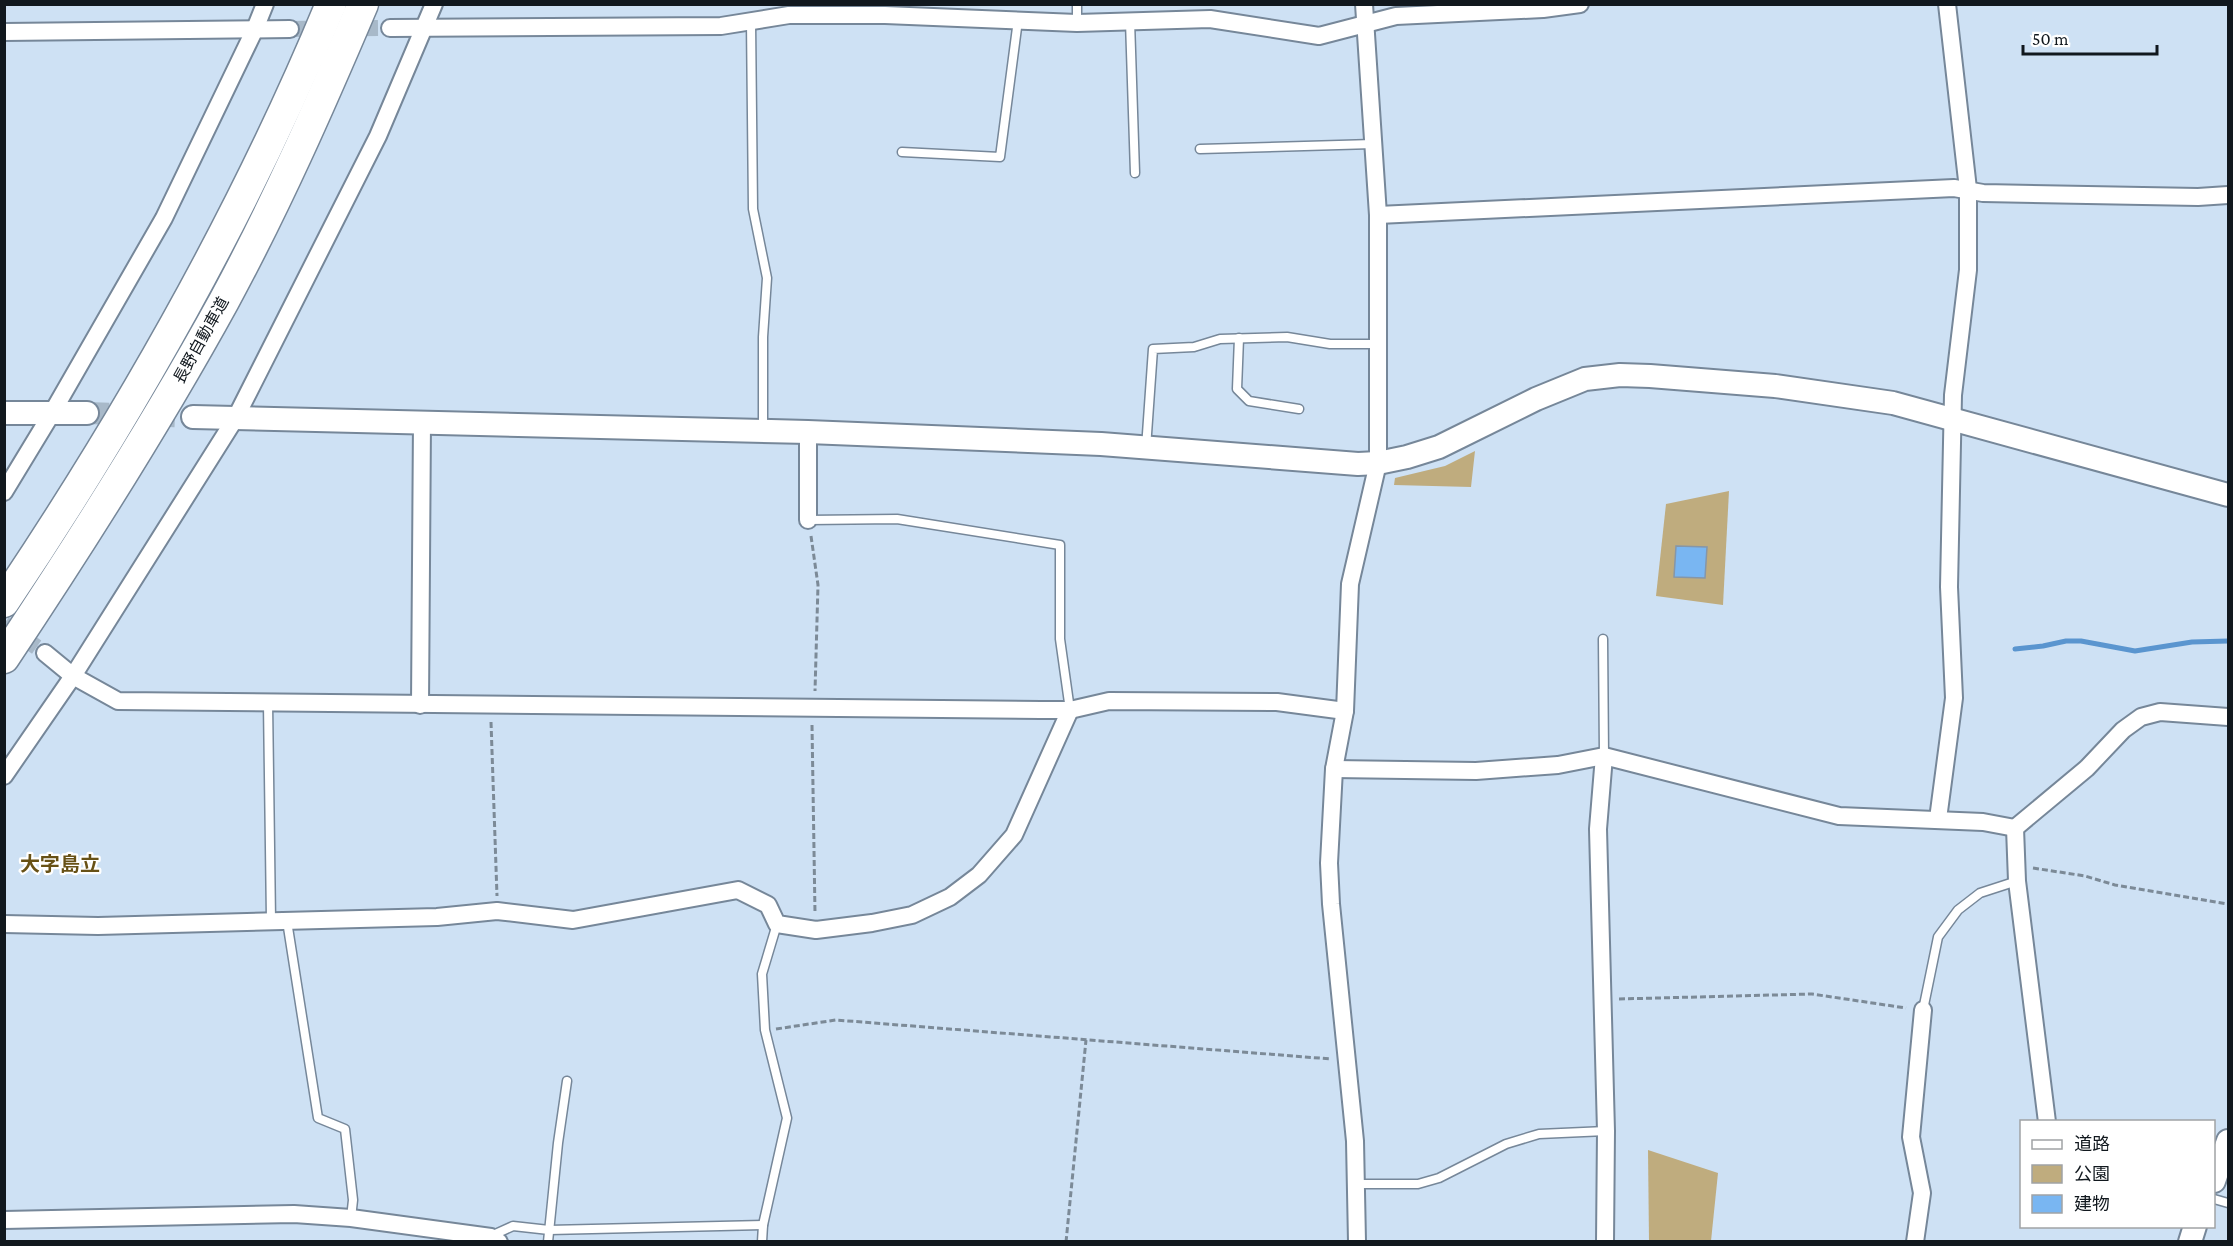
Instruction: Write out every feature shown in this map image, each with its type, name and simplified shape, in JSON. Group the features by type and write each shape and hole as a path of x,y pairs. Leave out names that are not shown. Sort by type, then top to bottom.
{"highway":[{"name":"長野自動車道","path":"4,602 108,441 197,286 301,77 331,4"},
{"name":"長野自動車道","path":"4,658 69,562 138,451 224,300 280,192 363,4"}],"street":[{"path":"4,492 164,218 265,4"},
{"path":"4,776 73,676 235,419 378,136 434,4"},
{"path":"1357,1242 1355,1141 1330,904 1329,863 1334,769 1345,711 1350,584 1378,463 1377,215 1364,4"},
{"path":"390,28 721,26 789,15 885,15 1077,23 1210,19 1319,36 1365,26 1396,16 1543,9 1580,4"},
{"path":"1938,819 1954,698 1949,587 1953,395 1968,270 1968,189 1947,4"},
{"path":"4,32 290,29"},
{"path":"1377,215 1968,189 1983,193 2229,195"},
{"path":"193,417 808,432 1146,448 1358,464 1378,463 1407,457 1439,447 1536,399 1585,379 1620,375 1774,386 1893,403 2229,495"},
{"path":"4,413 87,413"},
{"path":"420,705 422,421"},
{"path":"808,432 808,520"},
{"path":"45,653 73,676 118,701 1070,710 1110,701 1277,702 1345,711"},
{"path":"4,924 98,926 437,917 497,911 573,920 738,890 768,905 777,924 816,930 912,915 950,897 979,875 1014,835 1070,710"},
{"path":"2015,828 2087,768 2123,730 2141,717 2160,712 2229,717"},
{"path":"1604,756 1598,828 1606,1131 1605,1242"},
{"path":"1334,769 1476,771 1558,765 1604,756 1839,816 1983,822 2015,828"},
{"path":"2015,828 2017,874 2047,1120"},
{"path":"1915,1242 1922,1193 1911,1137 1923,1010"},
{"path":"2215,1178 2229,1142"},
{"path":"4,1220 294,1214 351,1218 495,1239"}],"lane":[{"path":"1077,4 1077,23"},
{"path":"902,152 1000,158 1018,21"},
{"path":"1130,21 1135,173"},
{"path":"751,22 753,209 767,278 763,337 763,431"},
{"path":"1200,149 1373,144"},
{"path":"1146,448 1153,349 1194,347 1221,339 1239,338 1287,337 1330,344 1378,344"},
{"path":"1239,338 1237,389 1249,401 1299,409"},
{"path":"808,520 897,519 1060,545 1060,639 1070,710"},
{"path":"1603,639 1604,756"},
{"path":"268,703 279,921 318,1118 345,1129 353,1200 351,1218"},
{"path":"1923,1010 1938,937 1958,910 1980,893 2017,874"},
{"path":"762,1242 763,1225 787,1118 765,1030 762,974 777,924"},
{"path":"548,1242 567,1082"},
{"path":"1356,1184 1418,1184 1439,1178 1506,1144 1539,1134 1606,1131"},
{"path":"495,1239 513,1226 549,1230 763,1225"}],"path":[{"path":"808,520 818,585 815,689 812,709 816,930"},
{"path":"490,705 497,911"},
{"path":"2017,874 2085,876 2115,885 2229,904"},
{"path":"1603,999 1812,994 1923,1010"},
{"path":"765,1030 836,1020 1347,1060"},
{"path":"1066,1242 1086,1040"}],"green space":[{"path":"1475,451 1471,487 1394,485 1395,478 1445,466"},
{"path":"1729,491 1723,605 1656,596 1666,504"},
{"path":"1648,1150 1718,1173 1711,1241 1649,1241"}],"building":[{"path":"1676,546 1707,547 1705,578 1674,577"}],"waterway":[{"path":"2015,649 2066,641 2081,641 2135,651 2192,642 2228,641"}],"tunnel":[{"path":"290,29 390,28"},
{"path":"87,413 193,417"},
{"path":"4,624 45,653"}],"district":[{"name":"大字島立","path":"60,864"}]}
